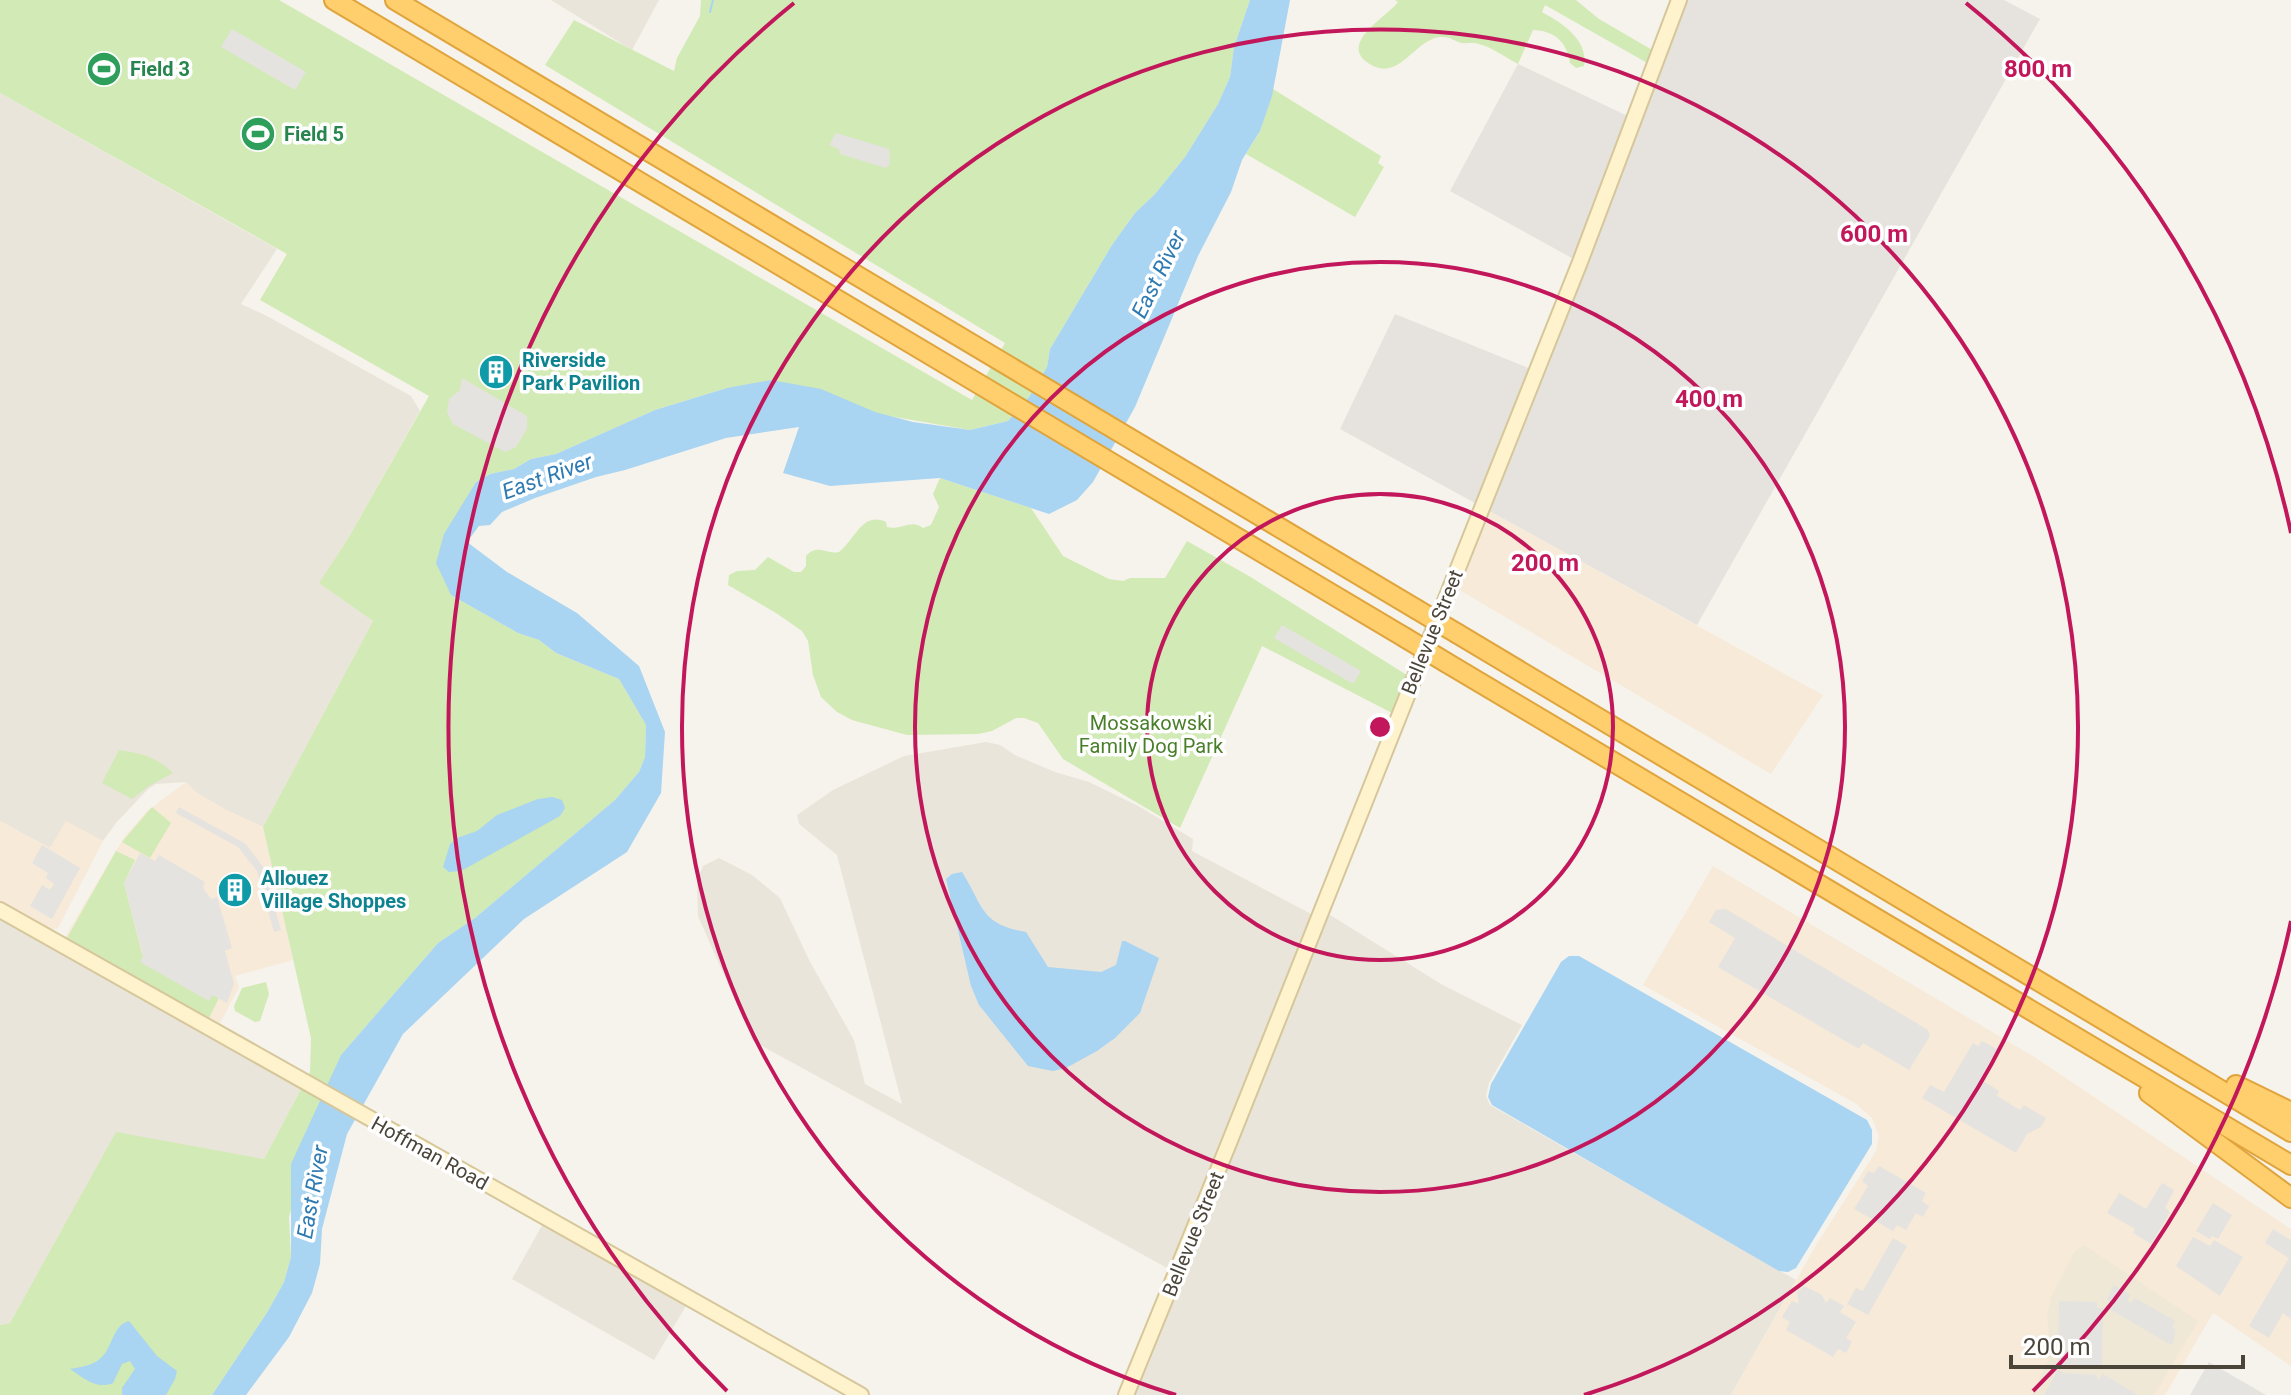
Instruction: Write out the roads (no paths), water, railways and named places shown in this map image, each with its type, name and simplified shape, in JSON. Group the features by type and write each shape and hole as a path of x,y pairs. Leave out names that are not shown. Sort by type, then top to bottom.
{"highway":[{"path":"334,0 2291,1165"},
{"path":"395,0 2291,1132"},
{"path":"2045,984 2061,986 2261,1099 2291,1112"},
{"path":"2088,1044 2107,1063 2291,1198"}],"street":[{"name":"Bellevue Street","path":"1126,1395 1575,273 1679,0"},
{"name":"Hoffman Road","path":"0,910 861,1395"}],"water":[{"name":"East River","path":"1250,0 1290,0 1272,96 1260,131 1242,160 1231,192 1198,256 1135,407 1093,482 1077,500 1049,514 940,478 830,486 783,473 799,427 726,438 535,498 502,512 490,525 479,526 467,542 507,572 577,613 639,666 665,732 661,793 627,852 524,919 403,1034 347,1134 322,1229 320,1264 312,1293 289,1337 246,1395 212,1395 284,1282 291,1257 291,1164 341,1055 438,943 475,918 615,800 639,772 645,757 646,725 619,679 556,653 539,640 518,633 451,595 436,563 444,534 476,482 490,474 514,469 531,459 556,454 655,410 727,388 771,380 821,389 875,412 913,422 970,430 1008,421 1029,397 1047,367 1050,349 1112,245 1135,213 1185,157 1218,104 1230,77 1234,47"},
{"path":"552,797 562,800 565,808 560,816 461,871 449,872 443,867 450,844 457,838 477,831 497,815 538,799"},
{"path":"962,872 991,919 1011,929 1026,932 1048,967 1101,972 1116,965 1122,941 1159,958 1140,1013 1115,1038 1066,1068 1053,1071 1028,1066 979,1005 971,986 946,879"},
{"path":"1569,956 1579,956 1867,1120 1872,1130 1872,1144 1796,1268 1788,1272 1779,1271 1492,1105 1488,1097 1491,1084 1561,962"},
{"path":"129,1321 157,1356 177,1371 166,1395 122,1395 122,1388 135,1369 130,1361 122,1364 113,1383 107,1385 90,1382 70,1369 101,1358 119,1327"}],"waterway":[{"path":"710,12 713,0"}],"place":[{"name":"Field 3","path":"104,69"},
{"name":"Field 5","path":"258,134"},
{"name":"Riverside Park Pavilion","path":"496,372"},
{"name":"Allouez Village Shoppes","path":"235,890"}],"park label":[{"name":"Mossakowski Family Dog Park","path":"1151,734"}]}
